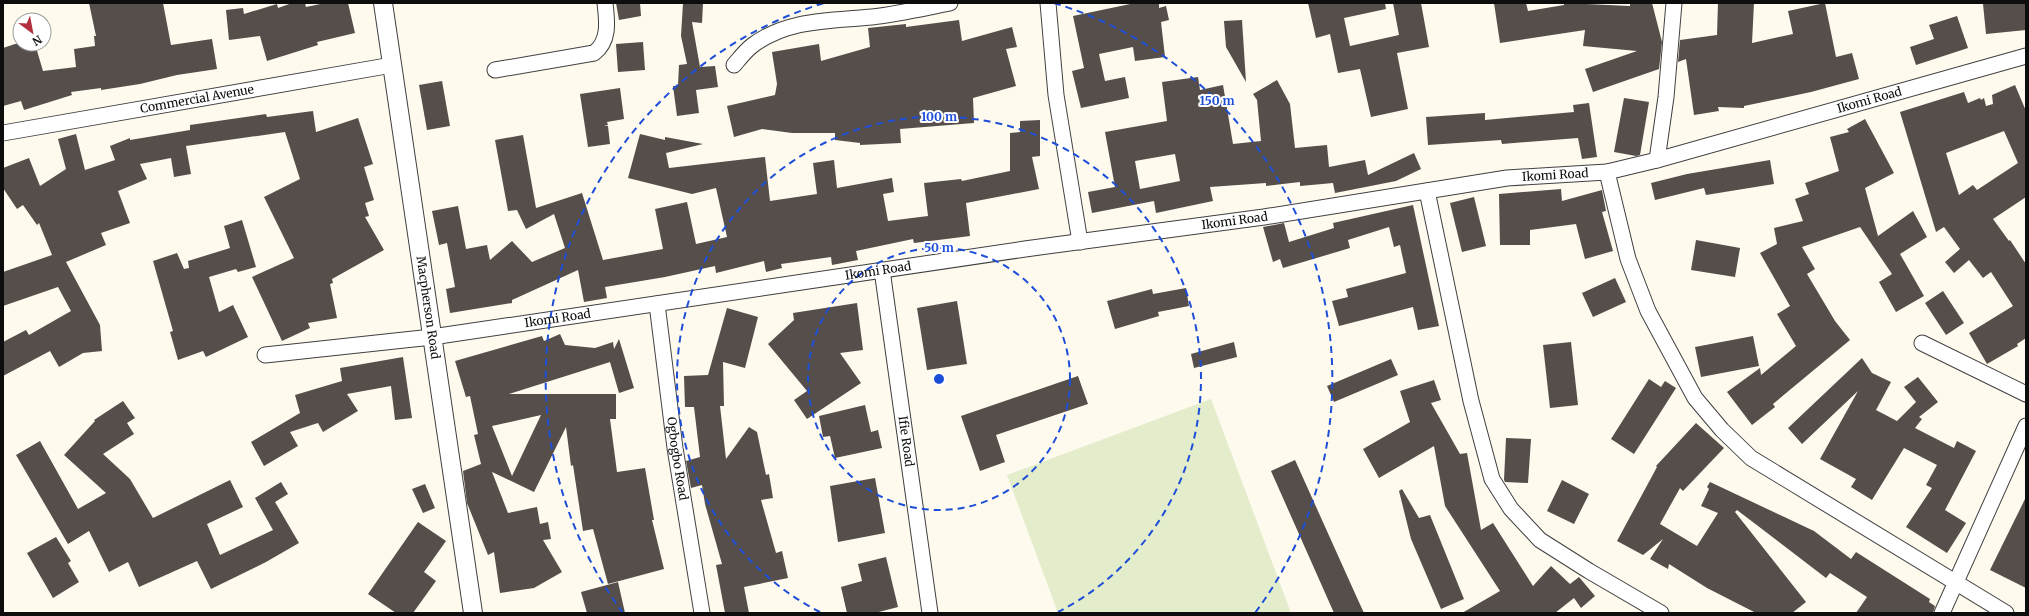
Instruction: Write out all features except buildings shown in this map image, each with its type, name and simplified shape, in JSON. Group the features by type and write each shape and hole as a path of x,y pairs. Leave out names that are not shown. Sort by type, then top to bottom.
{"street":[{"name":"Macpherson Road","path":"383,3 473,613"},
{"path":"495,70 594,53 600,48 605,36 607,23 605,3"},
{"path":"734,65 757,42 773,32 795,25 823,20 874,17 950,3"},
{"path":"1048,3 1056,95 1080,242"},
{"path":"1657,160 1666,97 1674,3"},
{"name":"Ikomi Road","path":"265,355 432,337 882,270 1264,217 1507,178 1607,172 1657,160 2026,56"},
{"name":"Commercial Avenue","path":"3,133 392,65"},
{"path":"1607,172 1628,260 1648,311 1691,391 1722,430 1751,458 2006,613"},
{"path":"1427,191 1471,401 1492,479 1511,509 1540,540 1589,571 1661,613"},
{"name":"Ifie Road","path":"882,270 930,613"},
{"name":"Ogbogbo Road","path":"657,304 674,448 702,613"},
{"path":"1922,343 2026,394"},
{"path":"1942,613 2026,426"}],"green space":[{"path":"1211,399 1291,613 1058,613 1007,475"}]}
